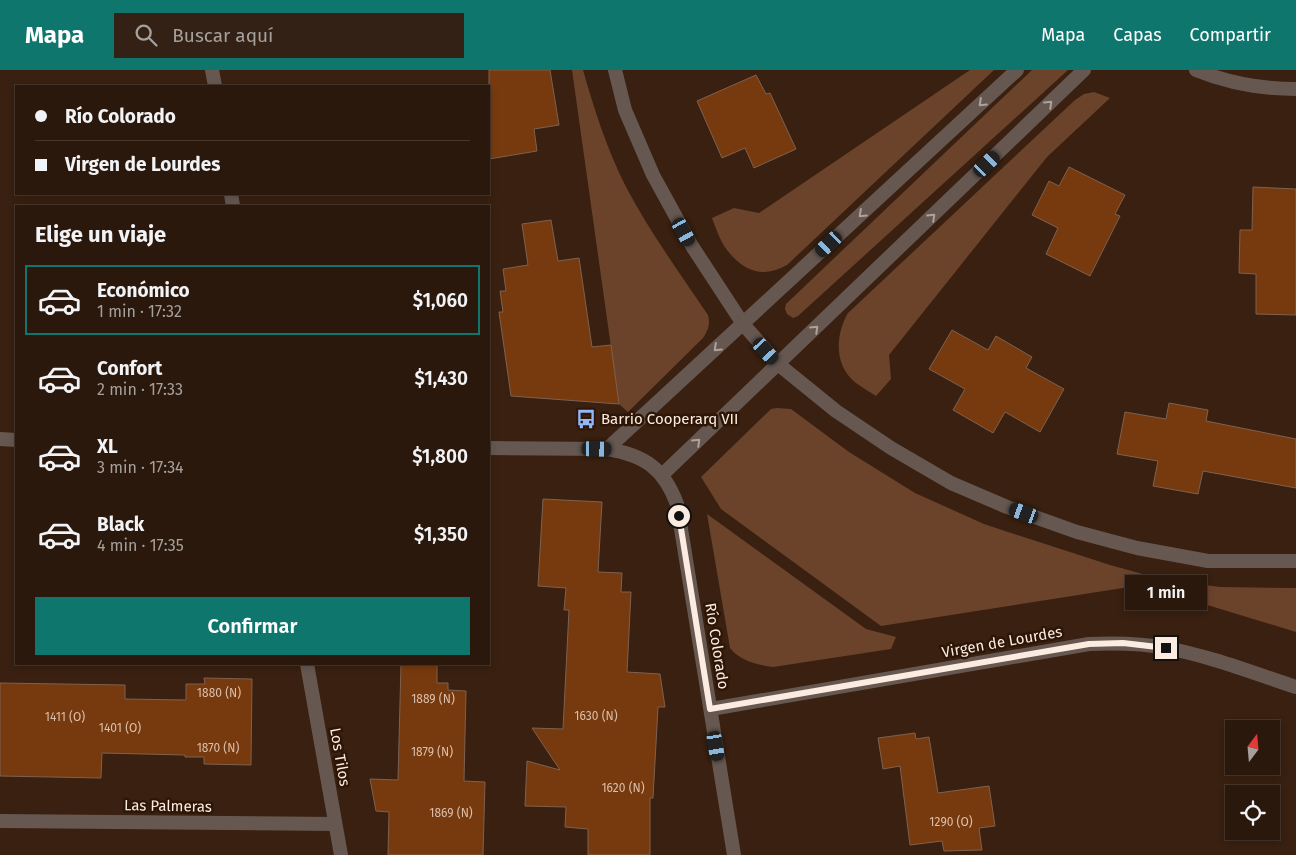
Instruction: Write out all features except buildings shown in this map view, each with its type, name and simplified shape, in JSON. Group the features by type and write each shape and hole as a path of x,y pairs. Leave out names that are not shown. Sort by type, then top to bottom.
{"street":[{"path":"212,70 215,85"},
{"path":"615,70 626,110 653,175 692,246 743,324 778,364 836,411 891,448 951,483 1007,507 1077,532 1137,548 1208,561 1296,561"},
{"path":"608,449 1017,70"},
{"path":"490,448 608,449 622,451 637,456 652,465 662,476 1084,70"},
{"path":"1196,70 1237,84 1296,89"},
{"path":"0,439 15,440"},
{"name":"Río Colorado","path":"662,476 671,488 677,504 734,855"},
{"name":"Virgen de Lourdes","path":"710,709 1089,644 1123,643 1166,648 1215,660 1296,687"},
{"name":"Los Tilos","path":"307,665 341,855"},
{"name":"Las Palmeras","path":"0,821 336,824"}],"shaded area":[{"path":"572,70 583,70 601,129 625,185 654,235 709,318 707,332 703,338 628,412 619,404"},
{"path":"970,70 994,70 787,265 770,272 754,271 740,263 727,250 720,239 712,218 734,208 759,213"},
{"path":"1032,70 1068,70 798,316 793,318 787,314 786,304"},
{"path":"1094,92 1110,98 1047,157 889,355 891,379 876,396 856,383 849,376 840,359 839,340 848,313 1075,100 1084,94"},
{"path":"771,409 791,409 849,452 915,493 984,524 1110,565 1161,579 1220,587 1296,588 1296,632 1142,585 881,626 721,509 701,477"},
{"path":"707,514 866,629 896,637 891,649 773,667 755,664 739,656 730,648"}],"place":[{"name":"Barrio Cooperarq VII","path":"586,419"}],"route":[{"path":"679,516 710,709 1089,644 1123,643 1166,648"}]}
